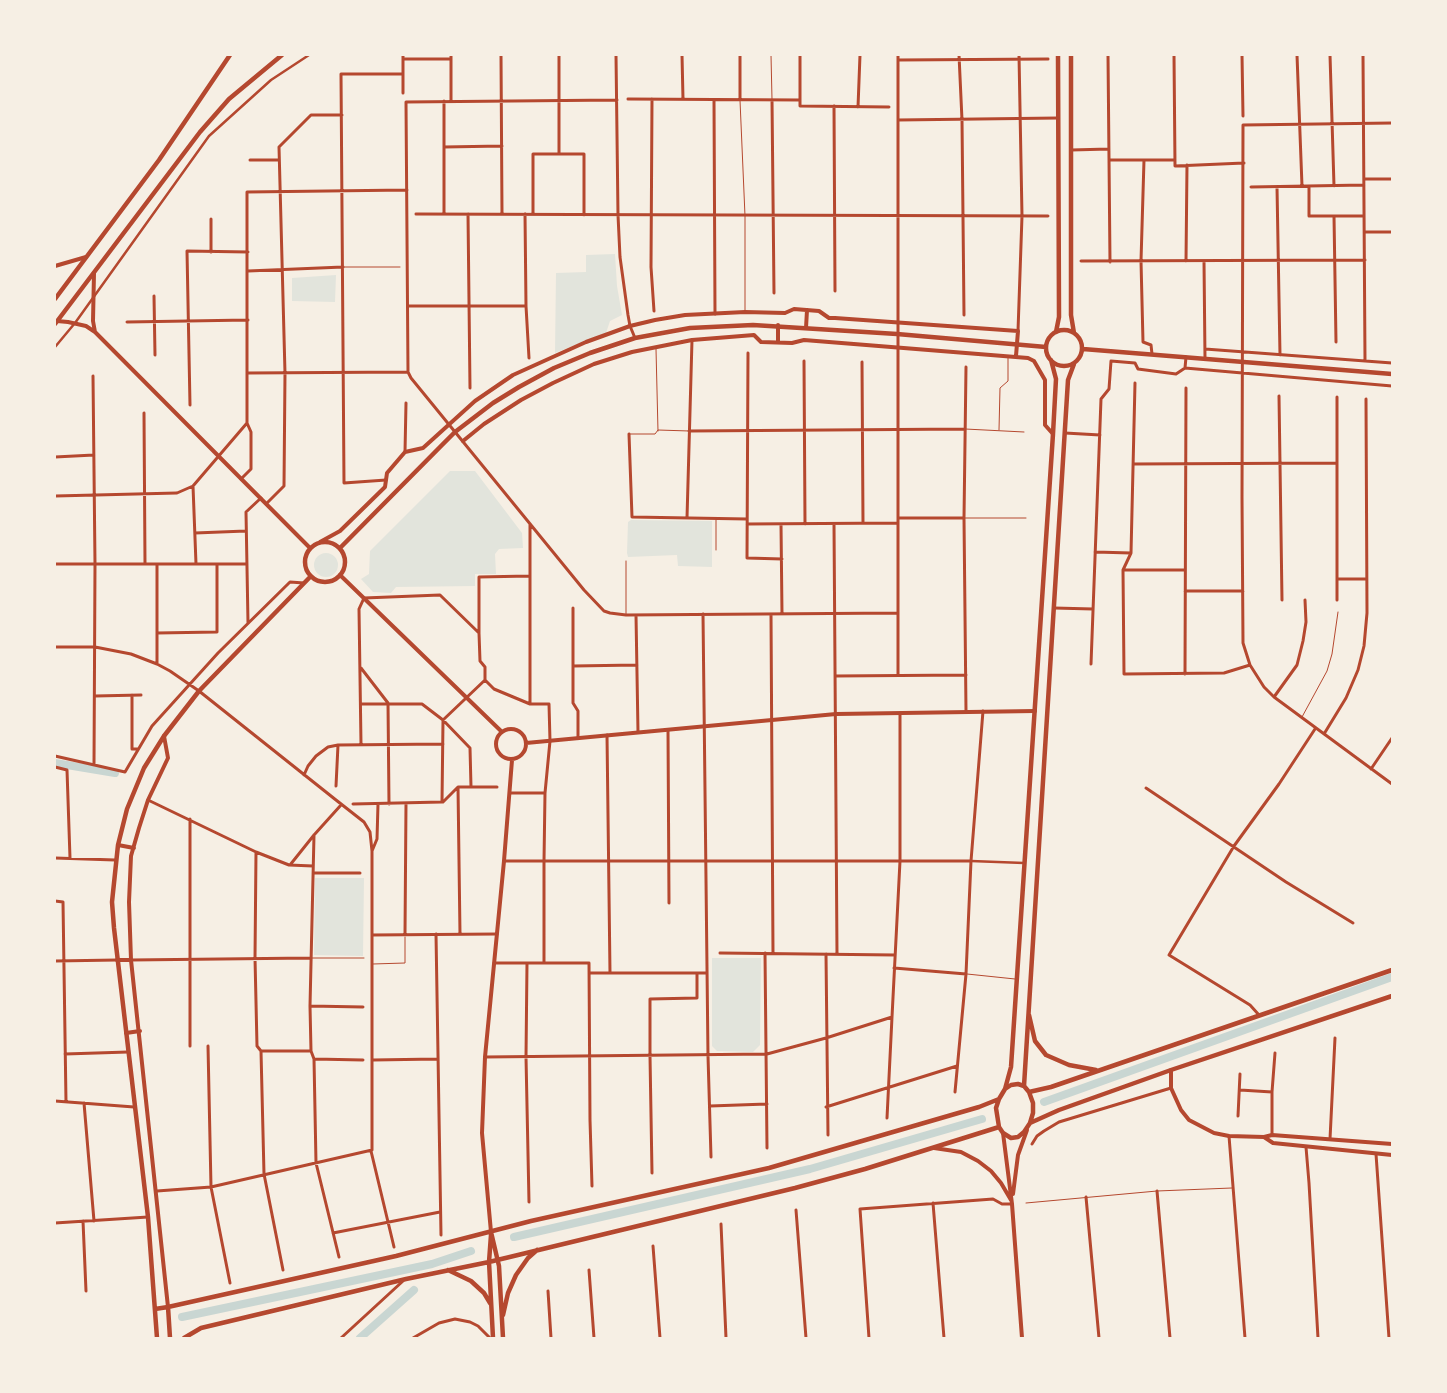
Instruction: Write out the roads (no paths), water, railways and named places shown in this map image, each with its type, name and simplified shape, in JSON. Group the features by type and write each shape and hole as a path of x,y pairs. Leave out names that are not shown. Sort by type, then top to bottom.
{"main road":[{"path":"55,299 158,160 230,55"},
{"path":"56,322 200,132 229,99 282,55"},
{"path":"1056,332 1059,317 1058,55"},
{"path":"1071,55 1071,315 1074,333"},
{"path":"340,548 455,432 500,399 554,368 590,353 635,338 720,325 778,325 1046,347"},
{"path":"1024,1086 1068,380 1074,364 1080,358 1083,349 1080,340 1074,333 1065,330 1056,332 1049,338 1046,347 1056,379 1053,434 1011,1067 1005,1089 996,1108 999,1127 1011,1138 1018,1137 1029,1125 1059,1110 1171,1070 1392,996"},
{"path":"1083,349 1392,374"},
{"path":"1051,360 1063,366 1074,364"},
{"path":"320,542 332,542 340,548 345,556 345,563 340,576 329,582 316,580 311,576 305,565 310,548 320,542"},
{"path":"157,1338 148,1217 117,960 112,902 118,845 127,809 144,768 164,736 199,691 311,576"},
{"path":"1035,711 1048,711"},
{"path":"1029,1092 1051,1087 1259,1014 1392,970"},
{"path":"1028,1011 1035,1041 1046,1055 1069,1065 1098,1071"},
{"path":"1005,1089 1011,1085 1018,1084 1024,1086 1029,1092 1033,1113 1029,1125"},
{"path":"155,1309 396,1256 531,1221 769,1168 979,1107 999,1099"},
{"path":"184,1338 201,1328 406,1279 489,1262 540,1248 794,1188 934,1148 999,1127"},
{"path":"491,1232 498,1259 503,1338"},
{"path":"491,1232 489,1262 492,1338"},
{"path":"501,1321 508,1293 516,1275 528,1258 540,1248"},
{"path":"447,1270 471,1281 484,1293 490,1304"},
{"path":"168,1307 170,1338"}],"street":[{"path":"55,347 75,323 94,293 209,136 271,80 309,55"},
{"path":"501,55 502,214"},
{"path":"559,55 559,154"},
{"path":"616,55 620,257 630,326 635,338"},
{"path":"682,55 683,100"},
{"path":"740,55 740,100"},
{"path":"800,55 800,106 889,107"},
{"path":"858,107 860,55"},
{"path":"898,55 896,347 898,675"},
{"path":"959,55 962,120 964,315"},
{"path":"1016,356 1022,216 1019,55"},
{"path":"1108,55 1110,262"},
{"path":"1174,55 1175,166 1244,164"},
{"path":"1242,55 1243,116"},
{"path":"1297,55 1302,186"},
{"path":"1330,55 1334,186"},
{"path":"1363,55 1365,361"},
{"path":"403,93 403,57 451,57 452,101"},
{"path":"898,60 1048,59"},
{"path":"386,480 344,483 341,74 402,74"},
{"path":"628,99 800,100"},
{"path":"617,100 406,102 408,372 411,378 598,606 610,613 626,615 898,613"},
{"path":"652,100 651,267 654,311"},
{"path":"714,100 715,314"},
{"path":"772,100 774,292"},
{"path":"444,101 444,214"},
{"path":"834,106 834,291"},
{"path":"266,504 284,486 285,373 279,147 311,114 342,115"},
{"path":"898,120 1058,118"},
{"path":"1392,123 1244,125 1242,463 1243,643 1250,665 1264,687 1274,697 1392,784"},
{"path":"444,146 502,146"},
{"path":"1071,150 1109,149"},
{"path":"533,214 533,154 584,154 584,215"},
{"path":"250,160 279,160"},
{"path":"1109,160 1175,160"},
{"path":"1144,160 1141,262 1142,342 1151,345 1152,354"},
{"path":"1186,261 1187,165"},
{"path":"1364,179 1392,179"},
{"path":"1251,187 1364,185"},
{"path":"1309,186 1309,216 1364,216"},
{"path":"1277,187 1280,354"},
{"path":"242,479 251,469 250,432 247,423 247,192 407,190"},
{"path":"416,214 1048,216"},
{"path":"468,214 470,388"},
{"path":"525,214 526,306 529,358"},
{"path":"1334,216 1336,342"},
{"path":"211,219 211,252"},
{"path":"1364,232 1392,232"},
{"path":"190,404 186,251 248,252"},
{"path":"55,266 86,257"},
{"path":"1081,261 1365,260"},
{"path":"1204,261 1205,359"},
{"path":"248,271 343,267"},
{"path":"94,273 93,321 95,332"},
{"path":"154,296 155,355"},
{"path":"408,306 526,306"},
{"path":"405,452 423,448 475,401 513,375 553,356 630,326 654,320 686,315 745,312 785,313 794,309 819,311 829,318 1018,331"},
{"path":"806,328 807,310"},
{"path":"127,322 248,320"},
{"path":"56,322 75,323 86,326 95,332 310,548"},
{"path":"778,325 778,342"},
{"path":"646,335 647,348"},
{"path":"463,441 484,424 553,382 594,364 656,346 692,340 754,336 761,342 792,343 804,340 1028,358 1034,361 1045,380 1045,425 1053,434"},
{"path":"687,518 692,340"},
{"path":"1205,349 1392,363"},
{"path":"748,353 747,558 782,559"},
{"path":"1186,357 1186,368"},
{"path":"804,360 805,524"},
{"path":"1091,664 1101,399 1109,389 1111,361 1135,363 1138,369 1176,374 1186,368 1392,386"},
{"path":"862,362 863,524"},
{"path":"966,367 964,518 966,711"},
{"path":"248,373 408,372"},
{"path":"93,376 95,495 94,764"},
{"path":"1134,383 1131,553 1124,570 1124,674 1224,672 1250,665"},
{"path":"1185,674 1186,388"},
{"path":"1279,396 1282,600"},
{"path":"1337,600 1338,397"},
{"path":"1324,734 1346,698 1358,670 1364,646 1367,613 1366,399"},
{"path":"320,542 340,531 385,486 387,474 405,452 406,403"},
{"path":"144,413 145,564"},
{"path":"55,496 177,493 193,486 220,457 247,423"},
{"path":"689,431 965,429"},
{"path":"1065,433 1100,435"},
{"path":"629,434 632,518 747,519"},
{"path":"55,456 94,455"},
{"path":"1133,464 1337,463"},
{"path":"193,486 196,564"},
{"path":"248,623 246,512 261,498"},
{"path":"898,518 964,518"},
{"path":"747,524 897,523"},
{"path":"530,524 530,704"},
{"path":"782,524 782,614"},
{"path":"834,524 837,954"},
{"path":"194,533 246,531"},
{"path":"1095,552 1131,553"},
{"path":"55,564 247,564"},
{"path":"157,564 157,664"},
{"path":"158,633 217,632 217,564"},
{"path":"1124,570 1185,570"},
{"path":"340,576 502,732"},
{"path":"530,576 479,577 480,661 485,667 485,680 494,689 530,704 549,704 550,741 545,792 544,963"},
{"path":"1337,579 1367,579"},
{"path":"55,756 125,772 152,726 190,684 290,582 304,583"},
{"path":"1185,591 1243,591"},
{"path":"364,598 440,596 479,633"},
{"path":"361,744 359,609 364,598"},
{"path":"1274,697 1297,665 1304,641 1306,622 1305,600"},
{"path":"573,608 573,703 578,711 578,738"},
{"path":"1054,608 1093,609"},
{"path":"703,614 708,1056 711,1157"},
{"path":"771,614 773,953"},
{"path":"636,615 638,732"},
{"path":"55,647 95,647 131,654 157,664 199,691 364,822 370,832 372,851 373,1060 373,1147 371,1151 394,1247"},
{"path":"573,666 637,665"},
{"path":"360,667 388,703 389,804"},
{"path":"835,676 966,675"},
{"path":"442,802 442,720 485,680"},
{"path":"132,695 132,748 138,749"},
{"path":"95,696 141,695"},
{"path":"361,704 422,704 442,720 470,748 471,787"},
{"path":"956,1092 966,974 971,861 984,710"},
{"path":"526,743 771,718 900,712 1035,711"},
{"path":"887,1118 900,861 900,712"},
{"path":"1259,1014 1250,1005 1169,954 1234,846 1279,784 1315,728"},
{"path":"668,729 669,903"},
{"path":"510,730 518,731 524,737 526,743 521,756 512,760 503,757 497,749 497,740 502,732 510,730"},
{"path":"607,735 610,973"},
{"path":"164,736 168,758 148,800 131,856 129,902 131,960 168,1307"},
{"path":"1371,768 1392,738"},
{"path":"304,776 308,766 316,756 328,747 361,744 443,744"},
{"path":"336,786 338,745"},
{"path":"491,1232 482,1133 484,1057 504,861 512,760"},
{"path":"55,767 67,770 70,858"},
{"path":"458,787 460,934"},
{"path":"354,804 442,802 458,787 497,787"},
{"path":"1146,788 1286,882 1352,923"},
{"path":"510,794 545,792"},
{"path":"148,800 256,852 290,865 313,866"},
{"path":"372,851 377,839 378,804"},
{"path":"404,934 406,804"},
{"path":"290,865 341,805"},
{"path":"190,819 190,1046"},
{"path":"314,835 310,1006 311,1051 314,1059 316,1163 339,1257"},
{"path":"118,845 134,848"},
{"path":"256,852 254,958 257,1046 261,1051 264,1174 283,1270"},
{"path":"55,858 115,860"},
{"path":"504,861 971,861 1024,863"},
{"path":"313,873 360,872"},
{"path":"55,901 63,902 66,1102"},
{"path":"436,934 441,1235"},
{"path":"372,935 497,934"},
{"path":"720,952 895,955"},
{"path":"765,953 767,1148"},
{"path":"826,954 826,1107 828,1135"},
{"path":"55,961 310,958"},
{"path":"494,963 589,964 592,1186"},
{"path":"527,963 526,1056 529,1202"},
{"path":"894,968 966,974"},
{"path":"589,973 707,973"},
{"path":"652,1173 650,999 697,998 697,973"},
{"path":"310,1006 363,1007"},
{"path":"484,1057 767,1054 892,1017"},
{"path":"126,1033 140,1031"},
{"path":"1330,1139 1335,1038"},
{"path":"208,1046 211,1186 230,1283"},
{"path":"261,1051 311,1051"},
{"path":"65,1054 128,1052"},
{"path":"1272,1135 1272,1092 1275,1053"},
{"path":"314,1059 363,1060"},
{"path":"373,1060 438,1059"},
{"path":"826,1107 957,1066"},
{"path":"1171,1070 1171,1088 1176,1102 1189,1120 1214,1133 1229,1136 1264,1137 1272,1135 1392,1144"},
{"path":"1238,1116 1240,1074"},
{"path":"1032,1144 1037,1136 1059,1122 1171,1088"},
{"path":"1240,1090 1272,1092"},
{"path":"55,1101 134,1107"},
{"path":"84,1103 94,1221"},
{"path":"710,1106 767,1104"},
{"path":"1012,1202 1014,1174 1018,1155 1029,1125"},
{"path":"1004,1133 1012,1202 1022,1338"},
{"path":"1229,1136 1245,1338"},
{"path":"1264,1137 1273,1143 1392,1155"},
{"path":"1306,1147 1318,1338"},
{"path":"934,1148 961,1152 978,1161 991,1171 1001,1183 1012,1202"},
{"path":"145,1193 211,1186 371,1151"},
{"path":"1376,1154 1389,1338"},
{"path":"1157,1191 1170,1338"},
{"path":"1086,1197 1099,1338"},
{"path":"870,1338 860,1209 993,1199 1002,1204 1012,1202"},
{"path":"933,1203 944,1338"},
{"path":"796,1210 806,1338"},
{"path":"333,1233 440,1212"},
{"path":"55,1223 148,1217"},
{"path":"83,1222 86,1291"},
{"path":"721,1224 726,1338"},
{"path":"653,1246 660,1338"},
{"path":"589,1270 594,1338"},
{"path":"341,1338 406,1279"},
{"path":"548,1291 551,1338"},
{"path":"413,1338 439,1323 456,1319 478,1326 492,1338"}],"lane":[{"path":"771,55 772,100"},
{"path":"740,100 745,216 745,312"},
{"path":"343,267 400,267"},
{"path":"656,346 658,431"},
{"path":"999,430 1000,388 1008,381 1008,355"},
{"path":"965,429 1024,432"},
{"path":"629,434 655,434 658,431 689,431"},
{"path":"964,518 1026,518"},
{"path":"716,519 716,550"},
{"path":"626,561 626,615"},
{"path":"1302,718 1327,671 1332,654 1338,612"},
{"path":"372,964 405,963 404,934"},
{"path":"310,958 364,958"},
{"path":"966,974 1016,979"},
{"path":"1026,1203 1157,1191 1233,1188"}],"waterway":[{"path":"55,763 115,773"},
{"path":"1044,1102 1392,977"},
{"path":"514,1237 810,1169 982,1119"},
{"path":"182,1317 432,1264 471,1251"},
{"path":"360,1338 414,1290"}]}
